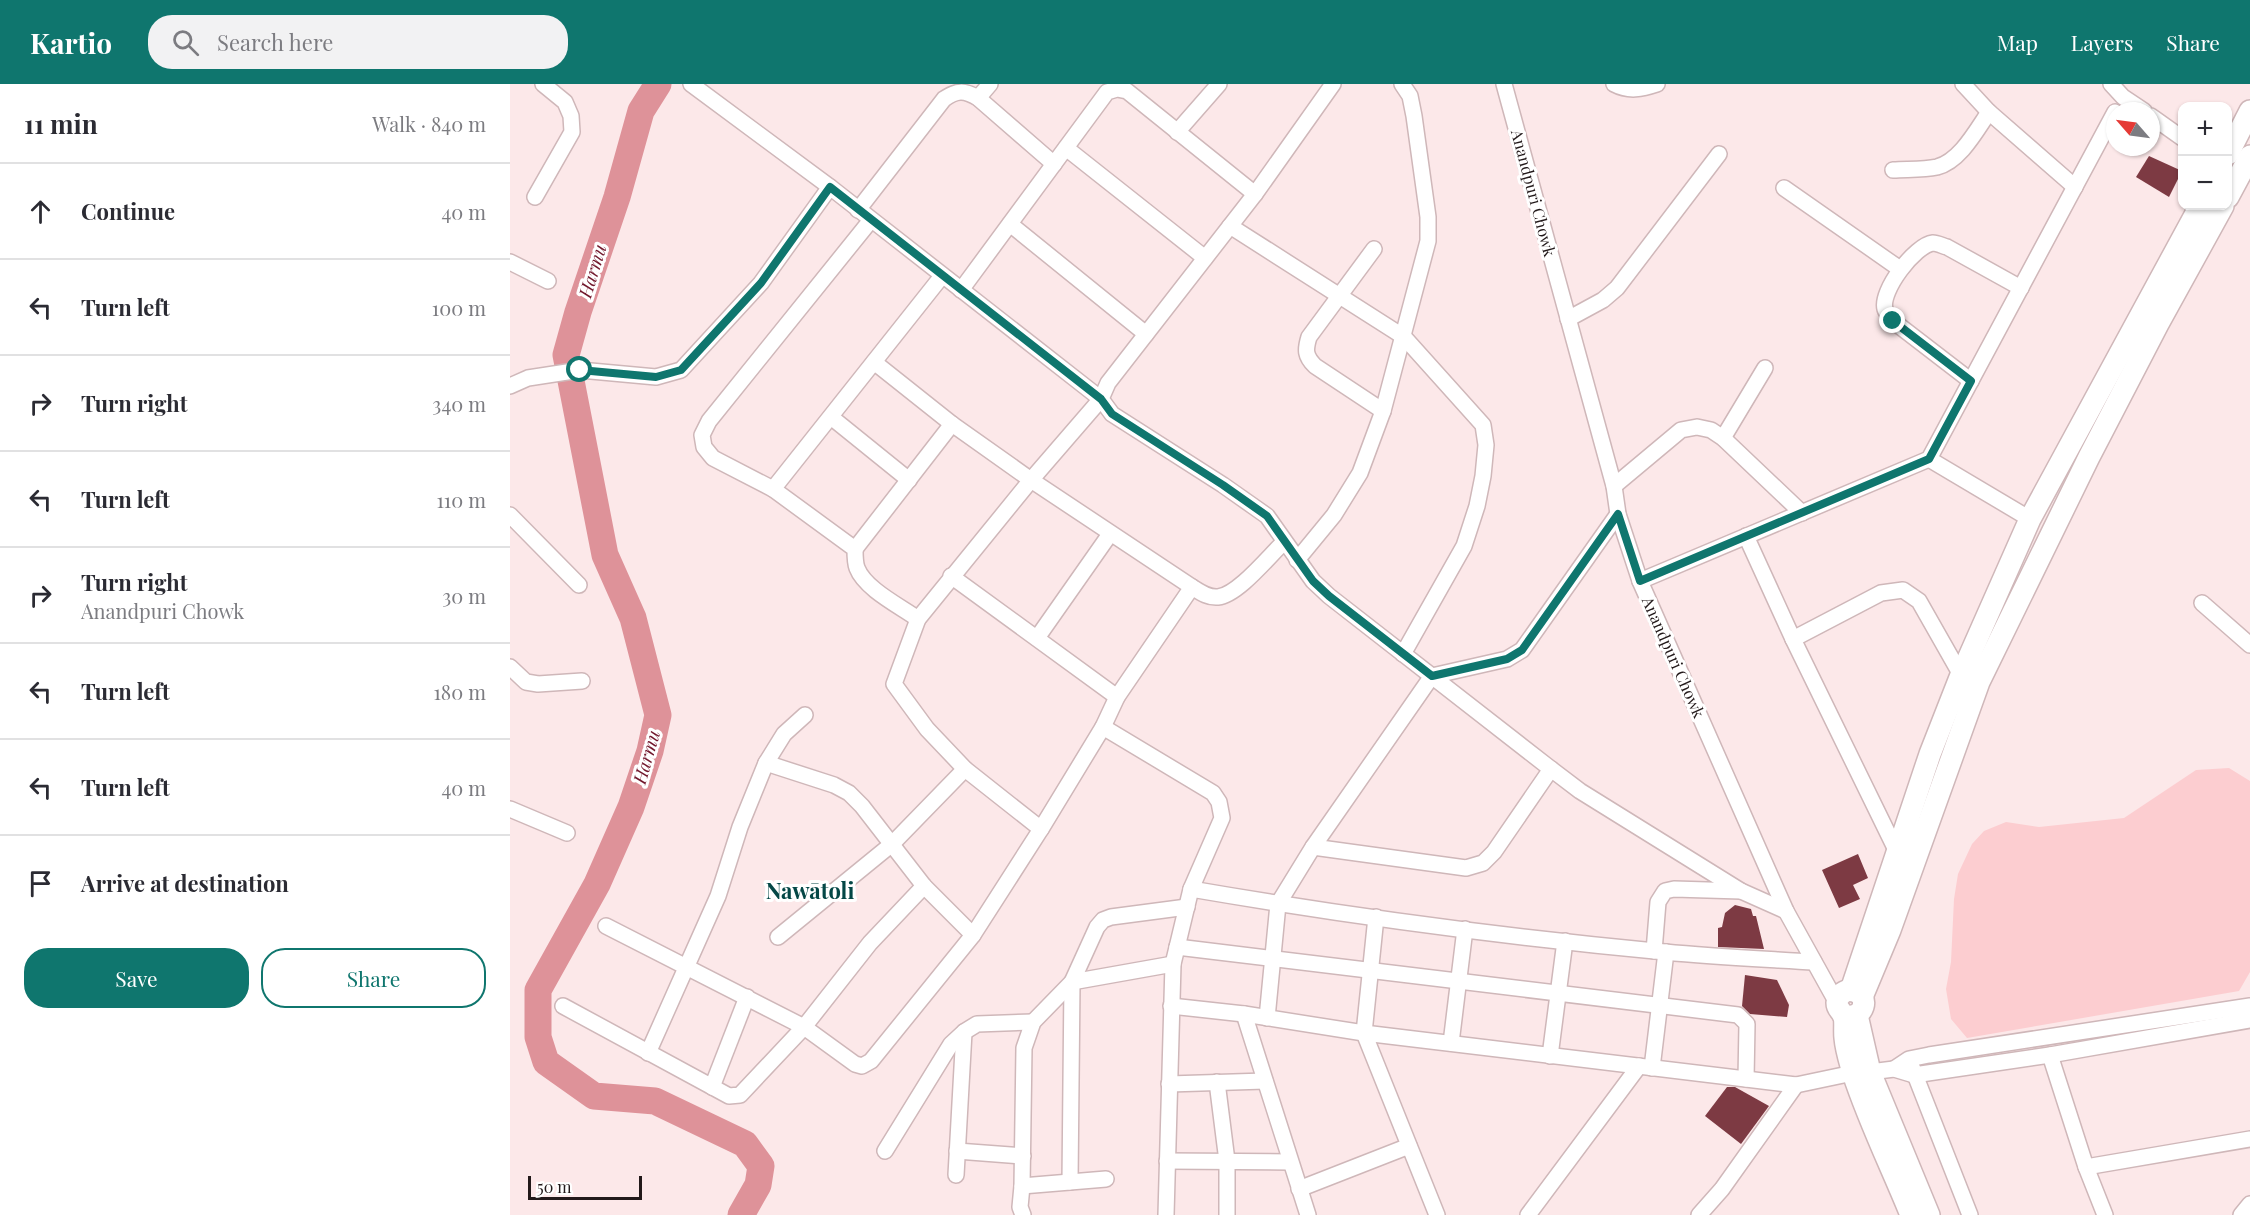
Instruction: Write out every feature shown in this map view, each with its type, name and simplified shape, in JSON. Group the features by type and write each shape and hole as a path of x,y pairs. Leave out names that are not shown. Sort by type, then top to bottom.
{"main road":[{"path":"2232,146 2250,111"},
{"path":"2232,190 2250,156"},
{"path":"1929,1215 1845,1038 1850,1004 1930,754 1961,675 2030,519 2198,210"},
{"path":"1850,1004 1890,930 1984,672 2089,457 2221,210"},
{"path":"1861,1072 1911,1215"}],"street":[{"path":"536,197 572,132 571,116 565,102 543,84"},
{"path":"690,84 830,187 1101,399 1112,414 1231,490 1267,516 1313,581 1329,596 1580,791 1741,891 1786,911"},
{"path":"978,98 990,84"},
{"path":"1177,132 1219,84"},
{"path":"1297,560 1334,515 1360,473 1383,411 1428,242 1428,217 1414,116 1410,96 1402,84"},
{"name":"Anandpuri Chowk","path":"1504,84 1614,486 1618,514 1640,581 1786,911 1815,962 1850,1004"},
{"path":"1614,84 1630,89 1642,89 1657,84"},
{"path":"1962,84 1989,112 2074,187"},
{"path":"2111,84 2130,102"},
{"path":"1041,829 965,769 927,729 894,684 918,619 951,576 1101,399 1108,383 1255,194 1330,85"},
{"path":"961,290 1107,92 1117,89 1127,91 1255,194"},
{"path":"858,210 944,99 954,92 966,92 978,98 1054,164"},
{"path":"2120,102 2123,97"},
{"path":"1893,170 1937,167 1951,161 1989,112"},
{"path":"2160,122 2178,135"},
{"path":"1640,581 1929,459 2106,128"},
{"path":"1066,148 1205,258"},
{"path":"1568,320 1602,300 1617,288 1719,154"},
{"path":"510,386 528,378 580,370 656,377 681,370 761,283 830,187"},
{"path":"1784,188 1900,269"},
{"path":"855,549 773,489 713,458 704,447 702,435 709,421 871,220"},
{"path":"1010,224 1146,334"},
{"path":"1230,226 1404,337 1474,412 1483,425 1486,445 1477,506 1464,546 1403,654"},
{"path":"1971,381 1893,321 1885,309 1885,296 1900,269 1926,246 1934,243 1947,247 2021,288"},
{"path":"1374,249 1309,337 1305,349 1308,358 1315,366 1383,411"},
{"path":"510,262 548,281"},
{"path":"773,489 942,276"},
{"path":"874,362 952,424 1031,480 1205,595 1218,597 1231,593 1284,542"},
{"path":"1723,438 1764,368"},
{"path":"831,417 909,480"},
{"path":"918,619 863,579 856,567 855,549 952,424"},
{"path":"1614,486 1681,430 1696,427 1711,430 1723,438 1802,513"},
{"path":"1929,459 2030,519"},
{"path":"1268,1018 1278,904 1313,847 1432,676 1507,659 1522,650 1618,514"},
{"path":"510,515 579,585"},
{"path":"1037,638 1110,534"},
{"path":"1746,536 1793,639 1898,852"},
{"path":"951,576 1117,697"},
{"path":"606,926 804,1027 855,1064 862,1066 871,1061 973,935 1103,727 1117,697 1192,586"},
{"path":"1793,639 1881,593 1903,590 1919,601 1961,675"},
{"path":"2202,603 2250,645"},
{"path":"510,667 526,682 538,684 582,681"},
{"path":"648,1053 718,896 740,826 766,763 784,734 805,715"},
{"path":"1103,727 1213,794 1219,802 1222,818 1191,889 1173,964 1166,1215"},
{"path":"766,763 834,785 849,793 924,886 973,935"},
{"path":"778,937 892,844 965,769"},
{"path":"1313,847 1466,868 1483,863 1494,852 1551,769"},
{"path":"510,809 567,833"},
{"path":"563,1006 729,1096 740,1095 804,1027 870,943 924,886"},
{"path":"1191,889 1278,904 1564,941 1660,952 1815,962"},
{"path":"1528,1215 1646,1067 1659,1006 1658,902 1665,891 1674,889 1741,891"},
{"path":"1019,1212 1023,1156 1024,1048 1033,1022 1072,982 1096,927 1103,920 1187,907"},
{"path":"1376,917 1364,1033 1437,1215"},
{"path":"1450,1044 1465,928"},
{"path":"1550,1056 1564,941"},
{"path":"1177,947 1738,1015 1748,1024 1746,1079"},
{"path":"1072,982 1173,964"},
{"path":"1070,1182 1072,982"},
{"path":"712,1087 747,997"},
{"path":"1171,1006 1244,1014 1450,1044 1796,1085 1861,1072 1894,1069 1914,1076 2250,1020"},
{"path":"1894,1069 1909,1059 2250,1006"},
{"path":"1244,1014 1307,1214"},
{"path":"885,1150 951,1044 964,1032 977,1024 1033,1022"},
{"path":"956,1175 964,1032"},
{"path":"2050,1055 2086,1167 2105,1215"},
{"path":"1909,1059 1970,1215"},
{"path":"1169,1084 1264,1081"},
{"path":"1217,1082 1227,1161 1227,1215"},
{"path":"1699,1215 1722,1189 1796,1085"},
{"path":"2086,1167 2250,1139"},
{"path":"1299,1189 1409,1146"},
{"path":"957,1151 1023,1156"},
{"path":"1167,1161 1290,1162"},
{"path":"1022,1186 1106,1179"},
{"path":"2241,1215 2250,1204"}],"shaded area":[{"path":"2229,768 2250,781 2250,972 2239,991 1967,1038 1951,1019 1946,989 1951,962 1954,899 1958,874 1972,844 1984,831 2006,822 2039,827 2124,818 2196,770"}],"building":[{"path":"2149,156 2178,169 2178,179 2169,197 2136,177"},
{"path":"1858,854 1868,878 1853,885 1860,899 1839,908 1822,870"},
{"path":"1735,905 1751,909 1753,916 1756,916 1764,949 1718,947 1718,928 1722,927 1725,913"},
{"path":"1745,975 1777,980 1789,1005 1787,1017 1750,1014 1742,1006"},
{"path":"1727,1087 1735,1087 1769,1106 1741,1144 1705,1116"}],"waterway":[{"name":"Harmu","path":"658,84 641,111 617,197 566,355 605,555 633,618 658,715 650,751 631,807 597,884 538,990 538,1037 546,1062 594,1096 655,1101 745,1144 761,1166 758,1185 741,1215"}],"district":[{"name":"Nawātoli","path":"810,890"}],"route":[{"path":"580,370 656,377 681,370 761,283 830,187 1101,399 1112,414 1246,500 1267,516 1313,581 1432,676 1507,659 1522,650 1618,514 1640,581 1929,459 1971,381 1893,321"}]}
